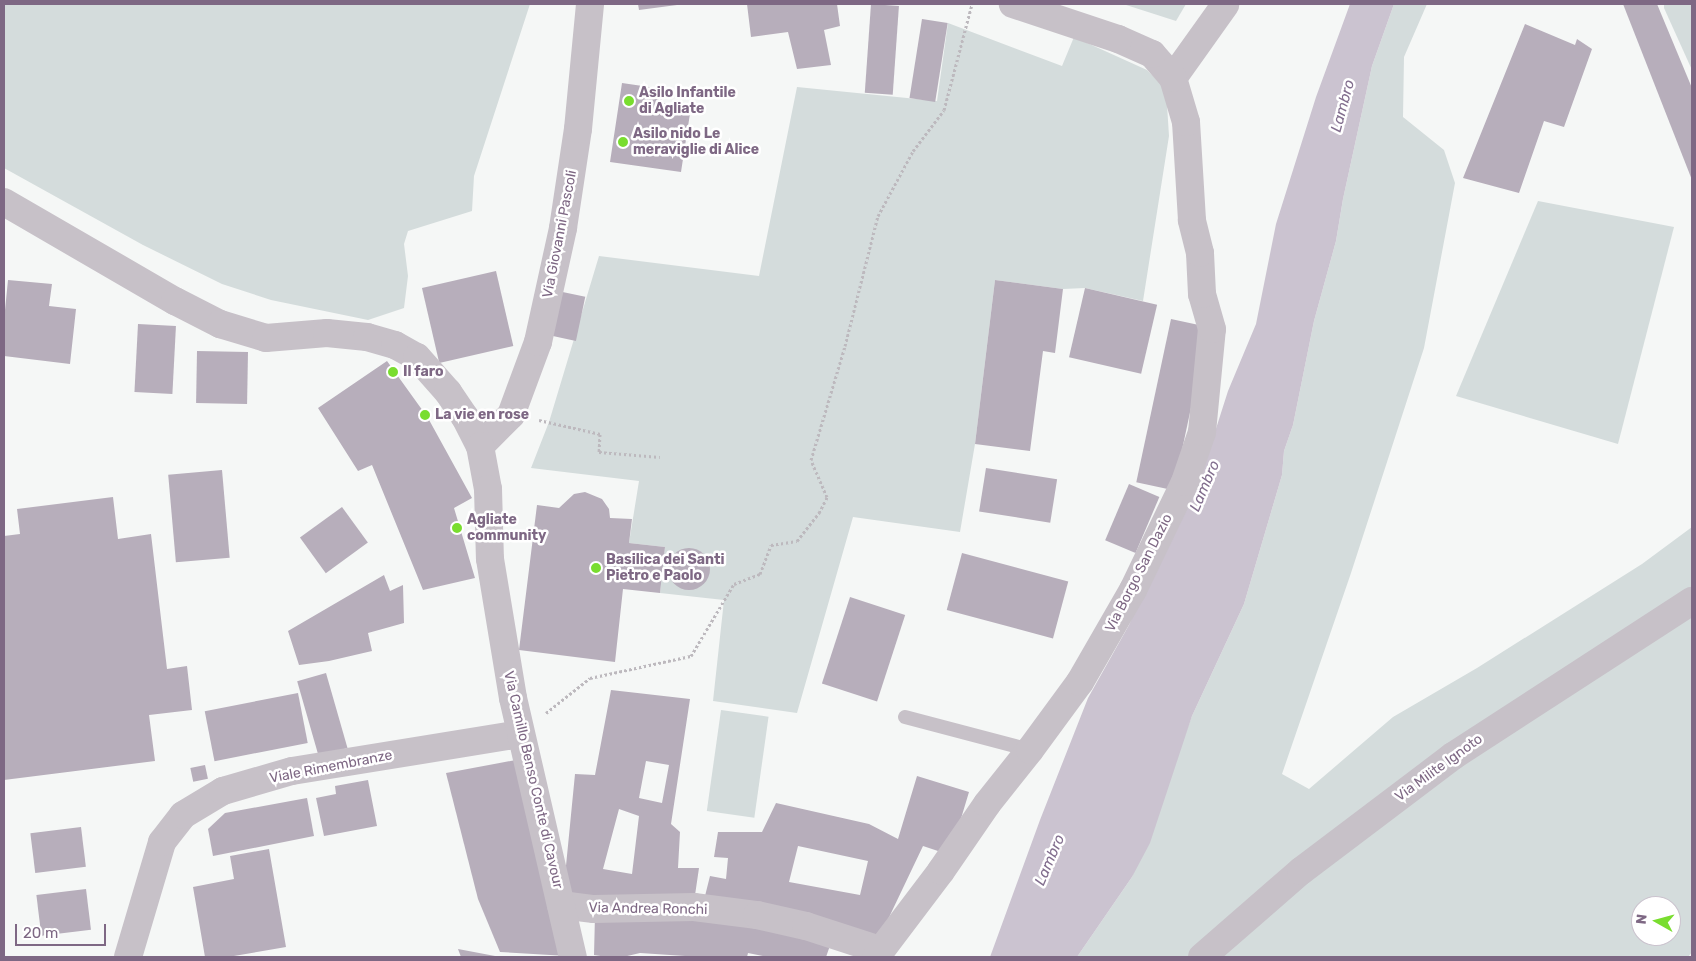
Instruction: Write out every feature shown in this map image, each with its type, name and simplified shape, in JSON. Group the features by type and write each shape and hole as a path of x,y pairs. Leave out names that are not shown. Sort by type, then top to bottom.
{"street":[{"name":"Via Giovanni Pascoli","path":"480,446 511,415 538,342 563,228 578,128 590,4"},
{"path":"1013,4 1118,39 1152,54 1173,78 1225,5"},
{"name":"Via Borgo San Dazio","path":"878,954 941,871 987,804 1080,682 1133,590 1185,482 1202,432 1212,330 1202,294 1200,253 1192,220 1186,122 1173,78"},
{"name":"Via Camillo Benso Conte di Cavour","path":"4,202 166,297 220,324 266,338 327,333 367,337 395,345 417,357 435,375 465,417 480,446 488,489 490,559 520,734 549,848 573,957"},
{"name":"Via Milite Ignoto","path":"1202,957 1302,871 1453,756 1692,601"},
{"name":"Viale Rimembranze","path":"128,957 162,842 183,815 223,791 292,771 520,734"},
{"name":"Via Andrea Ronchi","path":"561,906 594,909 694,907 757,915 806,926 878,954"}],"lane":[{"path":"905,717 1030,750"}],"path":[{"path":"520,734 590,678 691,656 734,584 760,574 771,545 796,540 819,513 827,498 811,460 845,346 878,216 913,151 944,110 972,4"},
{"path":"549,422 600,434 599,452 660,457"}],"shaded area":[{"path":"4,4 530,4 474,176 472,211 408,231 404,244 408,276 404,308 368,320 271,300 222,284 143,245 4,168"},
{"path":"1123,4 1186,4 1176,21"},
{"path":"1394,4 1427,4 1404,57 1403,117 1444,150 1455,183 1424,348 1351,573 1282,774 1309,789 1393,717 1477,668 1642,564 1692,527 1692,952 1688,957 1077,957 1132,877 1192,716 1244,604 1282,475 1284,451 1293,425 1314,321 1336,241 1343,199 1372,66"},
{"path":"1664,4 1692,4 1692,70 1664,8"},
{"path":"948,23 1062,66 1074,37 1147,70 1166,89 1169,136 1143,301 1085,288 1063,289 995,280 975,444 960,532 853,517 797,713 713,701 724,600 660,593 665,547 629,543 639,481 531,468 549,422 599,256 759,276 797,87 937,101"},
{"path":"1538,201 1674,227 1618,444 1456,396"},
{"path":"721,710 769,717 754,818 707,811"}],"water":[{"name":"Lambro","path":"1350,4 1394,4 1372,66 1343,199 1336,241 1314,321 1293,425 1284,451 1282,475 1244,604 1192,716 1150,843 1132,877 1077,957 990,957 1040,820 1088,698 1129,625 1213,438 1228,391 1256,324 1276,224 1316,97"}],"building":[{"path":"638,4 677,4 677,5 639,10"},
{"path":"747,4 837,4 840,26 824,30 831,65 797,69 788,32 751,37"},
{"path":"871,4 899,6 893,95 865,93"},
{"path":"1623,4 1657,4 1692,88 1692,180"},
{"path":"922,19 948,23 935,102 909,98"},
{"path":"1525,24 1575,45 1577,39 1592,49 1564,127 1544,121 1519,193 1463,178"},
{"path":"622,83 663,89 661,103 691,107 681,172 610,162"},
{"path":"496,271 513,346 439,363 422,288"},
{"path":"8,280 52,284 49,306 76,309 70,364 4,356 4,320"},
{"path":"995,280 1063,289 1055,353 1043,351 1030,451 975,444"},
{"path":"1085,288 1157,305 1141,374 1069,357"},
{"path":"553,290 585,297 576,341 544,334"},
{"path":"1171,319 1208,327 1173,490 1136,482"},
{"path":"138,324 176,326 172,394 134,392"},
{"path":"197,351 248,352 247,404 196,403"},
{"path":"387,361 428,418 472,498 454,508 475,578 423,590 372,465 358,471 318,408"},
{"path":"986,468 1057,479 1050,523 979,511"},
{"path":"222,470 230,558 176,562 168,475"},
{"path":"1129,484 1159,497 1136,553 1105,540"},
{"name":"Basilica dei Santi Pietro e Paolo","path":"585,492 602,499 609,509 610,518 632,519 629,543 665,547 660,593 623,589 615,662 519,650 537,505 559,508 574,494"},
{"path":"113,497 118,539 151,534 167,669 187,666 192,710 149,715 155,761 4,780 4,536 20,534 17,509"},
{"path":"342,507 368,543 326,573 300,538"},
{"path":"689,548 704,554 710,569 704,584 689,590 674,584 668,569 674,554"},
{"path":"962,553 1068,581 1053,638 947,610"},
{"path":"384,575 390,591 403,585 404,623 368,633 372,651 329,661 299,665 288,631"},
{"path":"850,597 905,615 877,701 822,684"},
{"path":"326,673 347,748 319,756 297,681"},
{"path":"611,690 690,699 671,824 680,832 678,868 699,868 694,902 569,901 565,876 575,774 595,775","holes":["646,761 669,765 662,803 639,798","619,809 639,816 632,874 603,869"]},
{"path":"298,693 308,743 214,761 205,711"},
{"path":"521,759 567,956 500,952 478,899 446,773"},
{"path":"205,765 208,779 193,782 190,768"},
{"path":"917,776 969,792 950,855 923,846 882,932 876,938 705,896 710,876 726,879 728,858 714,857 718,832 762,832 776,803 869,824 898,839","holes":["798,846 868,861 860,895 789,882"]},
{"path":"368,780 377,826 324,836 316,798 336,794 335,786"},
{"path":"307,798 314,836 213,856 208,829 225,813"},
{"path":"81,827 86,867 35,873 30,833"},
{"path":"269,849 286,947 228,957 205,957 193,887 234,879 230,856"},
{"path":"86,889 91,930 41,936 36,895"},
{"path":"595,915 773,920 833,937 826,957 768,957 748,953 747,957 700,957 640,953 623,957 607,957 594,955"},
{"path":"458,949 495,956 495,957 461,957"}],"place":[{"name":"Asilo Infantile di Agliate","path":"629,101"},
{"name":"Asilo nido Le meraviglie di Alice","path":"623,142"},
{"name":"Il faro","path":"393,372"},
{"name":"La vie en rose","path":"425,415"},
{"name":"Agliate community","path":"457,528"},
{"name":"Basilica dei Santi Pietro e Paolo","path":"596,568"}]}
